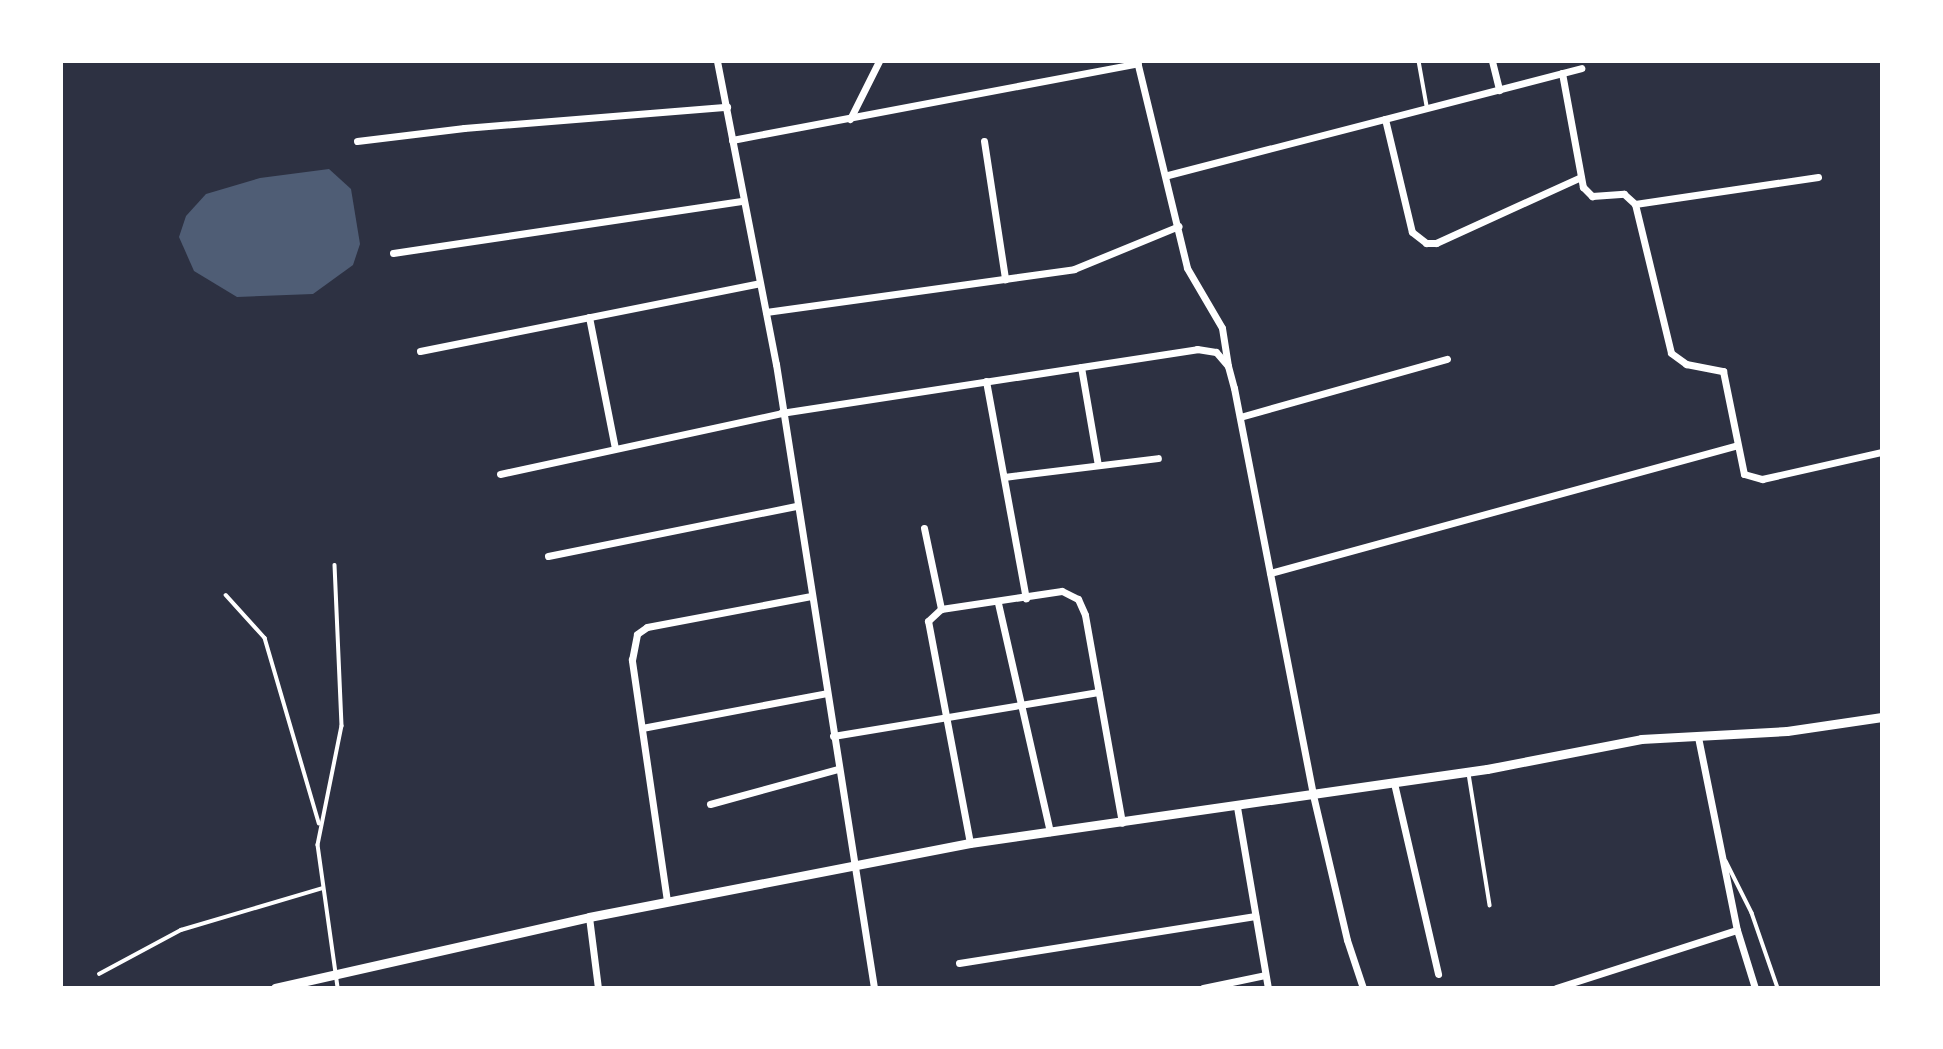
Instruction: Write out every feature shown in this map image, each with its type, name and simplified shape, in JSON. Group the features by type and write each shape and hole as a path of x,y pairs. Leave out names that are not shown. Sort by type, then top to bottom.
{"street":[{"path":"717,61 766,312 852,864 874,988"},
{"path":"850,119 879,61"},
{"path":"1492,61 1499,90"},
{"path":"732,140 1137,62 1194,285 1222,328 1313,795 1347,940 1363,988"},
{"path":"1168,175 1581,68"},
{"path":"1562,73 1581,177 1592,196 1624,194 1635,204 1671,352 1686,364 1723,371 1741,469 1754,480 1882,452"},
{"path":"357,141 464,128 727,107"},
{"path":"1385,119 1412,232 1426,243 1436,243 1581,177"},
{"path":"984,141 1005,279"},
{"path":"1635,204 1818,177"},
{"path":"393,253 743,201"},
{"path":"766,312 1090,266 1178,226"},
{"path":"419,351 759,283"},
{"path":"589,317 614,448"},
{"path":"500,474 781,413 1197,349 1216,352 1228,366"},
{"path":"1240,417 1447,359"},
{"path":"1081,367 1098,466"},
{"path":"986,382 1026,598"},
{"path":"1270,573 1735,446"},
{"path":"1004,477 1158,458"},
{"path":"548,556 796,506"},
{"path":"924,528 940,609"},
{"path":"971,844 943,715 928,621 940,609 1062,592 1078,599 1122,823"},
{"path":"667,901 632,660 637,634 647,627 811,596"},
{"path":"998,603 1050,832"},
{"path":"833,736 1021,701 1098,692"},
{"path":"642,728 827,693"},
{"path":"275,988 335,972 589,917 852,864 1050,832 1394,783 1469,771 1572,749 1787,731 1882,717"},
{"path":"1698,737 1737,930 1755,988"},
{"path":"710,804 838,769"},
{"path":"1394,783 1438,974"},
{"path":"1237,807 1268,988"},
{"path":"960,963 1255,916"},
{"path":"589,917 597,988"},
{"path":"1556,988 1737,930"},
{"path":"1203,988 1265,975"}],"lane":[{"path":"1419,61 1427,108"},
{"path":"320,825 342,726 335,565"},
{"path":"226,595 265,638 320,825 323,888 338,988"},
{"path":"1469,771 1489,905"},
{"path":"1720,850 1744,895 1778,988"},
{"path":"99,974 181,930 323,888"}],"water":[{"path":"329,169 351,189 360,244 353,265 313,294 237,297 194,271 179,237 186,216 206,194 260,178"}]}
